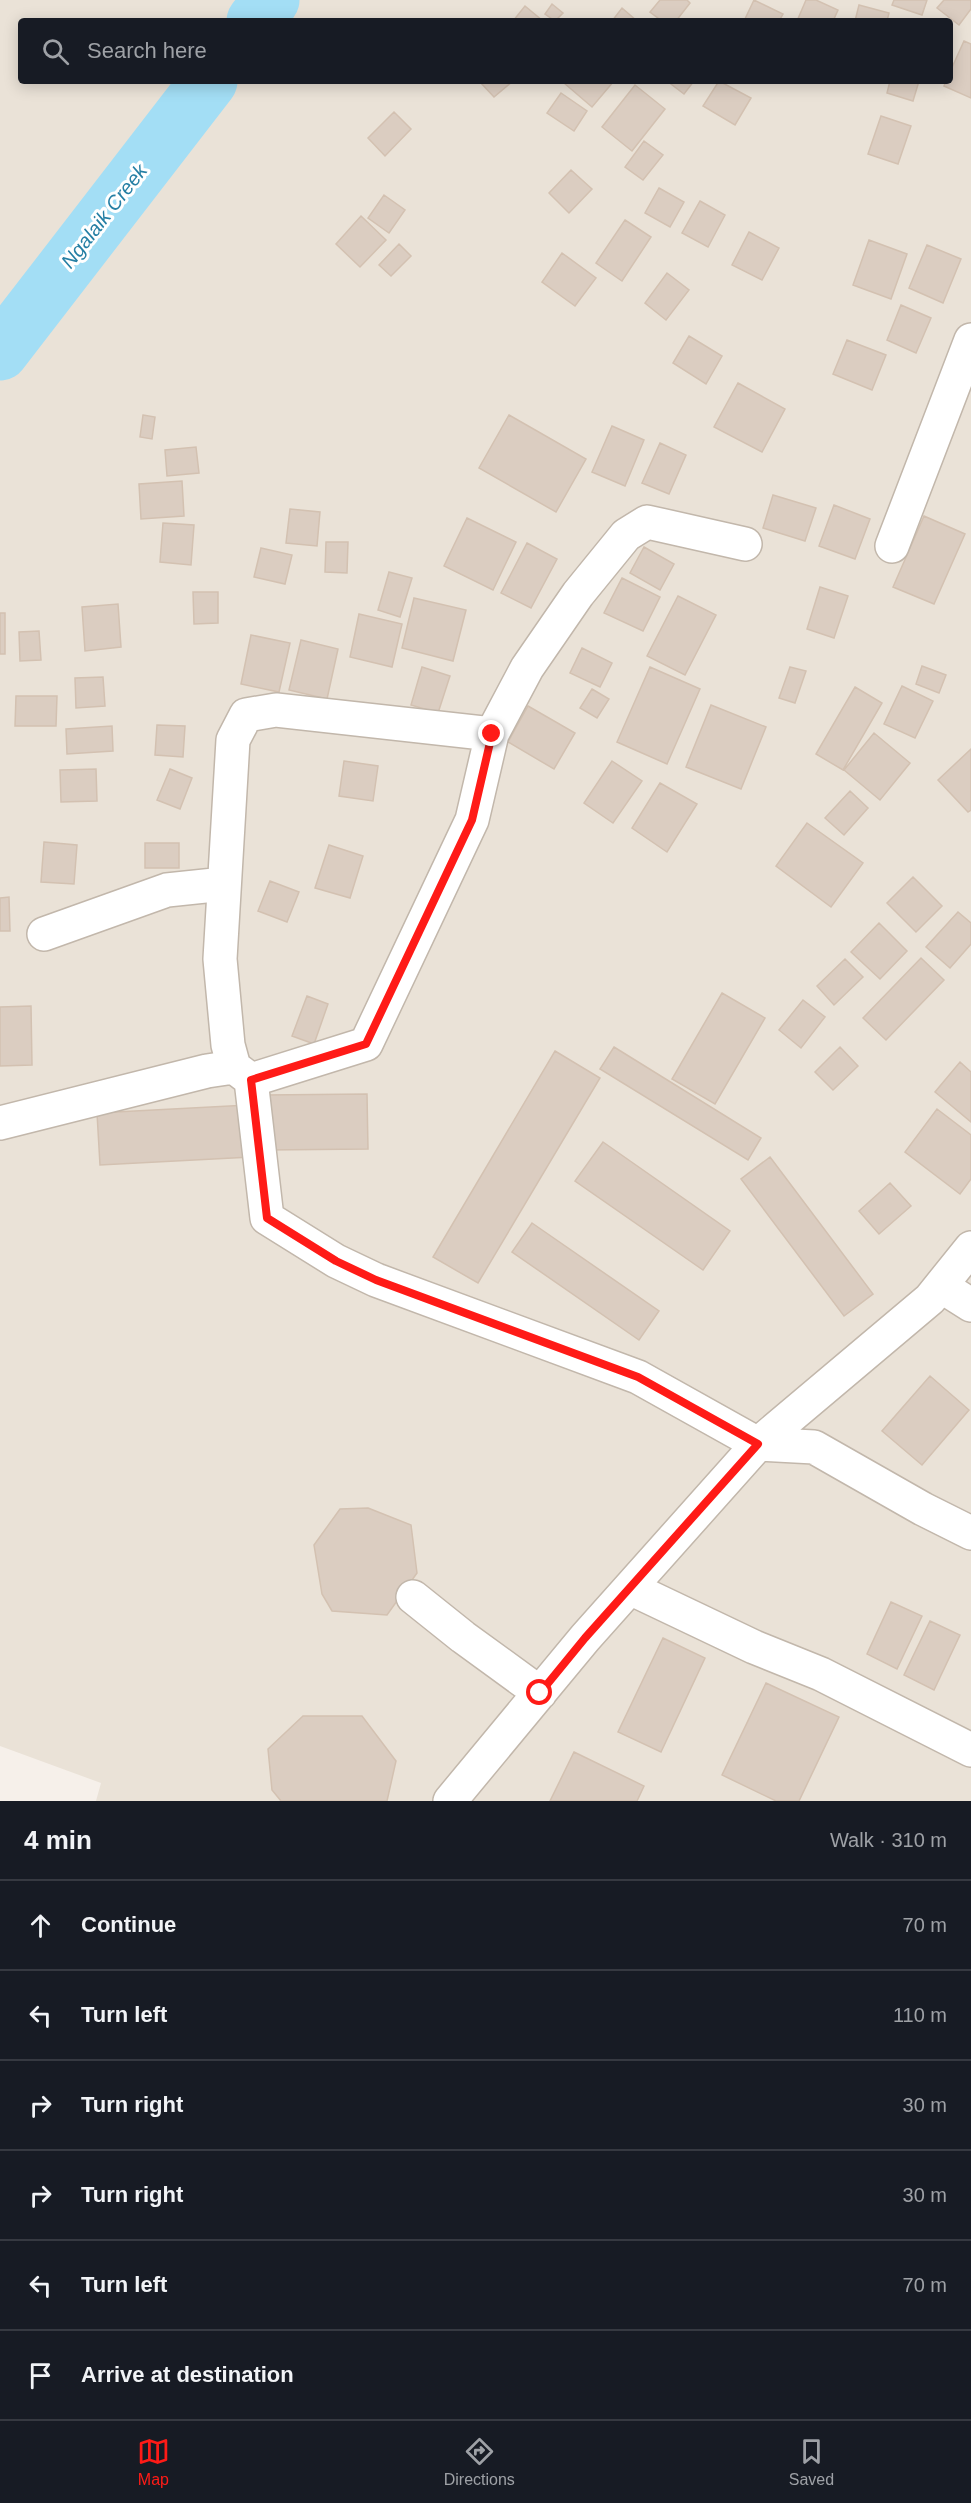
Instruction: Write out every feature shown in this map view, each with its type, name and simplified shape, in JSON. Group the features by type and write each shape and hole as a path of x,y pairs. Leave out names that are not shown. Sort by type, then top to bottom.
{"street":[{"path":"892,546 971,340"},
{"path":"0,1123 207,1071 242,1074 366,1044 472,820 492,734 526,668 578,594 626,535 647,522 745,544"},
{"path":"492,734 276,710 246,715 233,740 220,959 228,1045 242,1074 267,1218 336,1261 376,1280 638,1377 758,1444 814,1447 923,1509 971,1533"},
{"path":"44,934 167,890 224,884"},
{"path":"450,1801 630,1587 758,1444 930,1299 971,1248"},
{"path":"941,1286 971,1305"},
{"path":"630,1587 754,1647 821,1674 971,1750"},
{"path":"413,1597 540,1693"}],"shaded area":[{"path":"0,0 971,0 971,1801 96,1801 101,1783 0,1746"}],"building":[{"path":"660,0 687,0 690,3 678,18 658,18 650,12"},
{"path":"754,0 783,14 781,18 745,18"},
{"path":"806,0 816,0 838,10 834,18 798,18"},
{"path":"894,0 927,0 922,15 892,5"},
{"path":"944,0 971,0 971,9 959,25 953,18 937,8"},
{"path":"552,4 563,13 558,18 551,18 545,14"},
{"path":"859,5 889,13 888,18 856,18"},
{"path":"525,6 539,18 515,18"},
{"path":"622,8 634,18 614,18"},
{"path":"964,41 971,44 971,98 944,86 953,84 953,65"},
{"path":"482,84 509,84 494,97"},
{"path":"565,84 611,84 592,107"},
{"path":"671,84 692,84 684,94"},
{"path":"717,84 725,84 751,98 735,125 703,106"},
{"path":"889,84 918,84 913,101 887,93"},
{"path":"635,85 665,109 632,151 602,127"},
{"path":"561,93 587,111 574,131 547,113"},
{"path":"394,112 411,129 385,156 368,138"},
{"path":"881,116 911,126 898,164 868,154"},
{"path":"644,141 663,155 643,180 625,167"},
{"path":"571,170 592,189 569,213 549,193"},
{"path":"659,188 684,202 670,227 645,213"},
{"path":"384,195 405,210 389,233 368,218"},
{"path":"700,201 725,215 708,247 682,233"},
{"path":"361,216 386,240 360,267 336,244"},
{"path":"625,220 651,237 622,281 596,263"},
{"path":"749,232 779,248 762,280 732,265"},
{"path":"869,240 907,254 891,299 853,285"},
{"path":"399,244 411,256 391,276 379,265"},
{"path":"927,245 961,259 943,303 909,288"},
{"path":"562,253 596,278 575,306 542,282"},
{"path":"667,273 689,290 666,320 645,303"},
{"path":"901,305 931,318 916,353 887,340"},
{"path":"689,336 722,356 706,384 673,363"},
{"path":"847,340 886,355 872,390 833,374"},
{"path":"738,383 785,409 762,452 714,427"},
{"path":"143,415 155,417 152,439 140,437"},
{"path":"509,415 586,459 556,512 479,468"},
{"path":"612,426 644,440 625,486 592,472"},
{"path":"660,443 686,455 669,494 642,483"},
{"path":"196,447 199,473 167,476 165,450"},
{"path":"182,481 184,516 141,519 139,484"},
{"path":"773,495 816,508 805,541 763,528"},
{"path":"834,505 870,519 855,559 819,546"},
{"path":"290,509 320,512 317,546 286,543"},
{"path":"924,516 965,534 934,604 893,587"},
{"path":"467,518 516,542 493,590 444,566"},
{"path":"163,523 194,525 191,565 160,562"},
{"path":"326,542 348,542 347,573 325,572"},
{"path":"527,543 557,559 531,608 501,593"},
{"path":"644,547 674,564 660,590 630,573"},
{"path":"261,548 292,555 285,584 254,577"},
{"path":"389,572 412,578 400,617 378,610"},
{"path":"622,578 660,597 643,631 604,613"},
{"path":"820,587 848,596 834,638 807,629"},
{"path":"193,592 218,592 218,623 194,624"},
{"path":"678,596 716,615 685,675 647,656"},
{"path":"414,598 466,610 453,661 402,648"},
{"path":"118,604 121,647 85,651 82,607"},
{"path":"0,613 5,613 5,654 0,654"},
{"path":"359,614 402,624 392,667 350,657"},
{"path":"39,631 41,660 20,661 19,632"},
{"path":"251,635 290,643 279,692 241,684"},
{"path":"301,640 338,649 327,699 289,690"},
{"path":"582,648 612,663 600,687 570,673"},
{"path":"922,666 946,675 939,693 916,684"},
{"path":"422,667 450,676 438,713 411,705"},
{"path":"650,667 700,689 667,764 617,742"},
{"path":"790,667 806,671 795,703 779,698"},
{"path":"103,677 105,706 76,708 75,678"},
{"path":"902,686 933,701 915,738 884,724"},
{"path":"855,687 882,703 843,770 816,754"},
{"path":"592,689 609,699 597,718 580,708"},
{"path":"16,696 57,696 56,726 15,726"},
{"path":"711,705 766,727 741,789 686,767"},
{"path":"528,706 575,733 554,769 508,742"},
{"path":"157,725 185,726 183,757 155,755"},
{"path":"112,726 113,751 67,754 66,729"},
{"path":"874,733 910,763 880,800 844,770"},
{"path":"971,749 971,810 968,812 938,780"},
{"path":"344,761 378,766 373,801 339,796"},
{"path":"612,761 642,781 613,823 584,803"},
{"path":"96,769 97,801 61,802 60,770"},
{"path":"170,769 192,778 180,809 157,800"},
{"path":"660,783 697,804 667,852 632,828"},
{"path":"850,791 868,808 844,835 825,818"},
{"path":"807,823 863,863 831,907 776,866"},
{"path":"44,842 77,845 74,884 41,882"},
{"path":"145,843 179,843 179,868 145,868"},
{"path":"329,845 363,856 350,898 315,888"},
{"path":"913,877 942,906 916,932 887,903"},
{"path":"270,881 299,892 287,922 258,911"},
{"path":"9,897 10,931 0,931 0,898"},
{"path":"958,912 971,923 971,944 950,968 926,947"},
{"path":"879,923 907,951 880,979 851,952"},
{"path":"921,958 944,980 886,1040 863,1018"},
{"path":"845,959 863,977 834,1005 817,986"},
{"path":"722,993 765,1018 715,1104 672,1079"},
{"path":"307,996 328,1004 314,1044 292,1036"},
{"path":"803,1000 825,1017 801,1048 779,1030"},
{"path":"31,1006 32,1065 0,1066 0,1007"},
{"path":"614,1047 761,1138 748,1160 600,1069"},
{"path":"840,1047 858,1066 833,1090 815,1072"},
{"path":"555,1051 600,1078 478,1283 433,1257"},
{"path":"960,1062 971,1072 971,1122 935,1092"},
{"path":"367,1094 368,1149 266,1150 265,1095"},
{"path":"248,1105 251,1157 100,1165 97,1113"},
{"path":"937,1109 971,1135 971,1179 960,1194 905,1152"},
{"path":"603,1142 730,1231 703,1270 575,1181"},
{"path":"770,1157 873,1294 844,1316 741,1179"},
{"path":"890,1183 911,1206 879,1234 859,1211"},
{"path":"532,1223 659,1311 639,1340 512,1252"},
{"path":"930,1376 969,1410 922,1465 882,1431"},
{"path":"368,1508 411,1525 417,1573 387,1615 332,1611 322,1594 314,1545 340,1509"},
{"path":"891,1602 922,1616 897,1669 867,1654"},
{"path":"930,1621 960,1635 934,1690 904,1675"},
{"path":"663,1638 705,1658 661,1752 618,1732"},
{"path":"766,1683 839,1717 799,1801 776,1801 722,1775"},
{"path":"303,1716 362,1716 396,1761 387,1801 281,1801 272,1790 268,1749"},
{"path":"574,1752 644,1786 637,1801 550,1801"}],"waterway":[{"name":"Ngalaik Creek","path":"257,18 271,0"},
{"name":"Ngalaik Creek","path":"0,352 207,84"}],"route":[{"path":"492,734 472,820 366,1044 251,1080 267,1218 336,1261 376,1280 638,1377 758,1444 585,1638 540,1693"}]}
